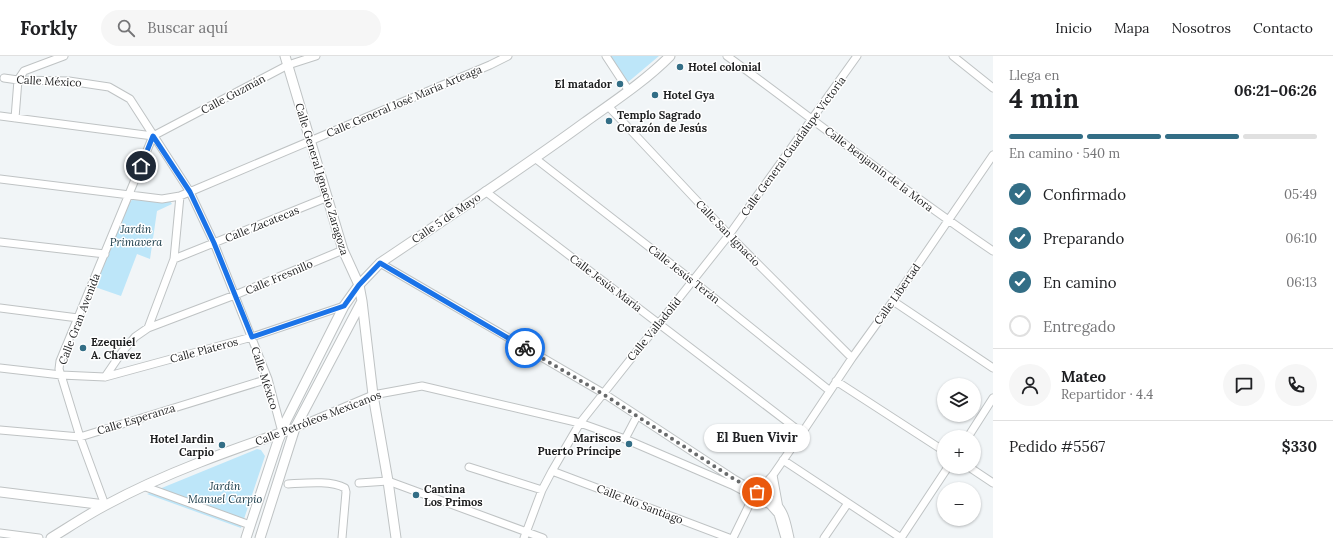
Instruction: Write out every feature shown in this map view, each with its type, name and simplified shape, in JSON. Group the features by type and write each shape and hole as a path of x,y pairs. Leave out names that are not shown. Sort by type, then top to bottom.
{"main road":[{"name":"Calle 5 de Mayo","path":"246,538 286,421 344,306 359,285 380,263 536,158 629,91 670,56"},
{"name":"Calle General Ignacio Zaragoza","path":"287,60 343,250 359,285 373,395 396,538"},
{"path":"260,538 295,428 362,301"},
{"name":"Calle Petróleos Mexicanos","path":"51,538 105,505 143,486 215,457 295,428"},
{"path":"0,492 105,505"}],"street":[{"path":"15,118 18,80 24,71 64,56"},
{"name":"Calle Guzmán","path":"153,136 287,60 316,56"},
{"name":"Calle General José María Arteaga","path":"0,179 162,199 180,196 490,65 508,56"},
{"path":"606,56 629,91"},
{"name":"Calle Benjamín de la Mora","path":"727,56 948,221 993,251"},
{"name":"Calle General Guadalupe Victoria","path":"729,235 857,56"},
{"path":"953,56 993,88"},
{"name":"Calle México","path":"4,78 18,80 69,81 109,87 130,99 190,192 214,243 268,378 282,432"},
{"name":"Calle San Ignacio","path":"608,106 729,235 852,358"},
{"path":"0,116 153,136"},
{"name":"Calle Gran Avenida","path":"105,505 80,436 59,369 60,362 153,136"},
{"name":"Calle Libertad","path":"783,460 993,155"},
{"name":"Calle Jesús Terán","path":"536,158 693,280 830,391"},
{"name":"Calle Jesús María","path":"485,192 802,434"},
{"path":"105,377 135,337 148,328 174,259 180,196"},
{"name":"Calle Zacatecas","path":"174,259 328,198"},
{"name":"Calle Valladolid","path":"525,535 542,490 580,423 729,235"},
{"path":"0,242 105,254"},
{"name":"Calle Fresnillo","path":"148,328 235,295 343,250"},
{"path":"380,263 603,394 755,495 778,514"},
{"path":"892,301 993,368"},
{"name":"Calle Plateros","path":"0,368 61,375 105,377 252,337 344,306"},
{"path":"0,308 78,318"},
{"name":"Calle Esperanza","path":"0,430 80,436 268,378"},
{"path":"836,381 937,446"},
{"name":"Calle Petróleos Mexicanos","path":"295,428 373,395 422,386 580,423 625,439 755,495"},
{"path":"972,430 993,398"},
{"path":"625,439 637,416"},
{"path":"733,538 755,495 773,475 783,460 901,538 943,474"},
{"path":"469,467 542,490"},
{"name":"Calle Río Santiago","path":"552,471 729,538"},
{"path":"980,474 993,483"},
{"path":"773,475 779,505 784,515 790,538"},
{"path":"360,484 388,481 525,535 543,538"},
{"path":"288,484 321,483 341,485 345,488 346,492 342,538"},
{"path":"143,486 250,525"},
{"path":"755,495 779,505"},
{"path":"824,538 848,503"},
{"path":"779,505 778,514 784,538"},
{"path":"0,533 39,538"}],"green space":[{"path":"609,56 659,56 627,83"},
{"name":"Jardin Primavera","path":"132,200 170,201 172,204 157,211 150,259 137,254 121,296 95,287 129,203"},
{"name":"Jardin Manuel Carpio","path":"257,449 261,450 265,456 241,528 147,494"}],"way so far":[{"path":"525,348 603,394 734,479 757,492"}],"place":[{"name":"Hotel colonial","path":"680,67"},
{"name":"El matador","path":"620,84"},
{"name":"Hotel Gya","path":"655,95"},
{"name":"Templo Sagrado Corazón de Jesús","path":"609,121"},
{"name":"Ezequiel A. Chavez","path":"83,348"},
{"name":"Mariscos Puerto Príncipe","path":"629,444"},
{"name":"Hotel Jardin Carpio","path":"222,445"},
{"name":"El Buen Vivir","path":"757,492"},
{"name":"Cantina Los Primos","path":"416,495"}],"route":[{"path":"141,166 153,136 190,192 214,243 252,337 344,306 359,285 380,263 525,348"}]}
